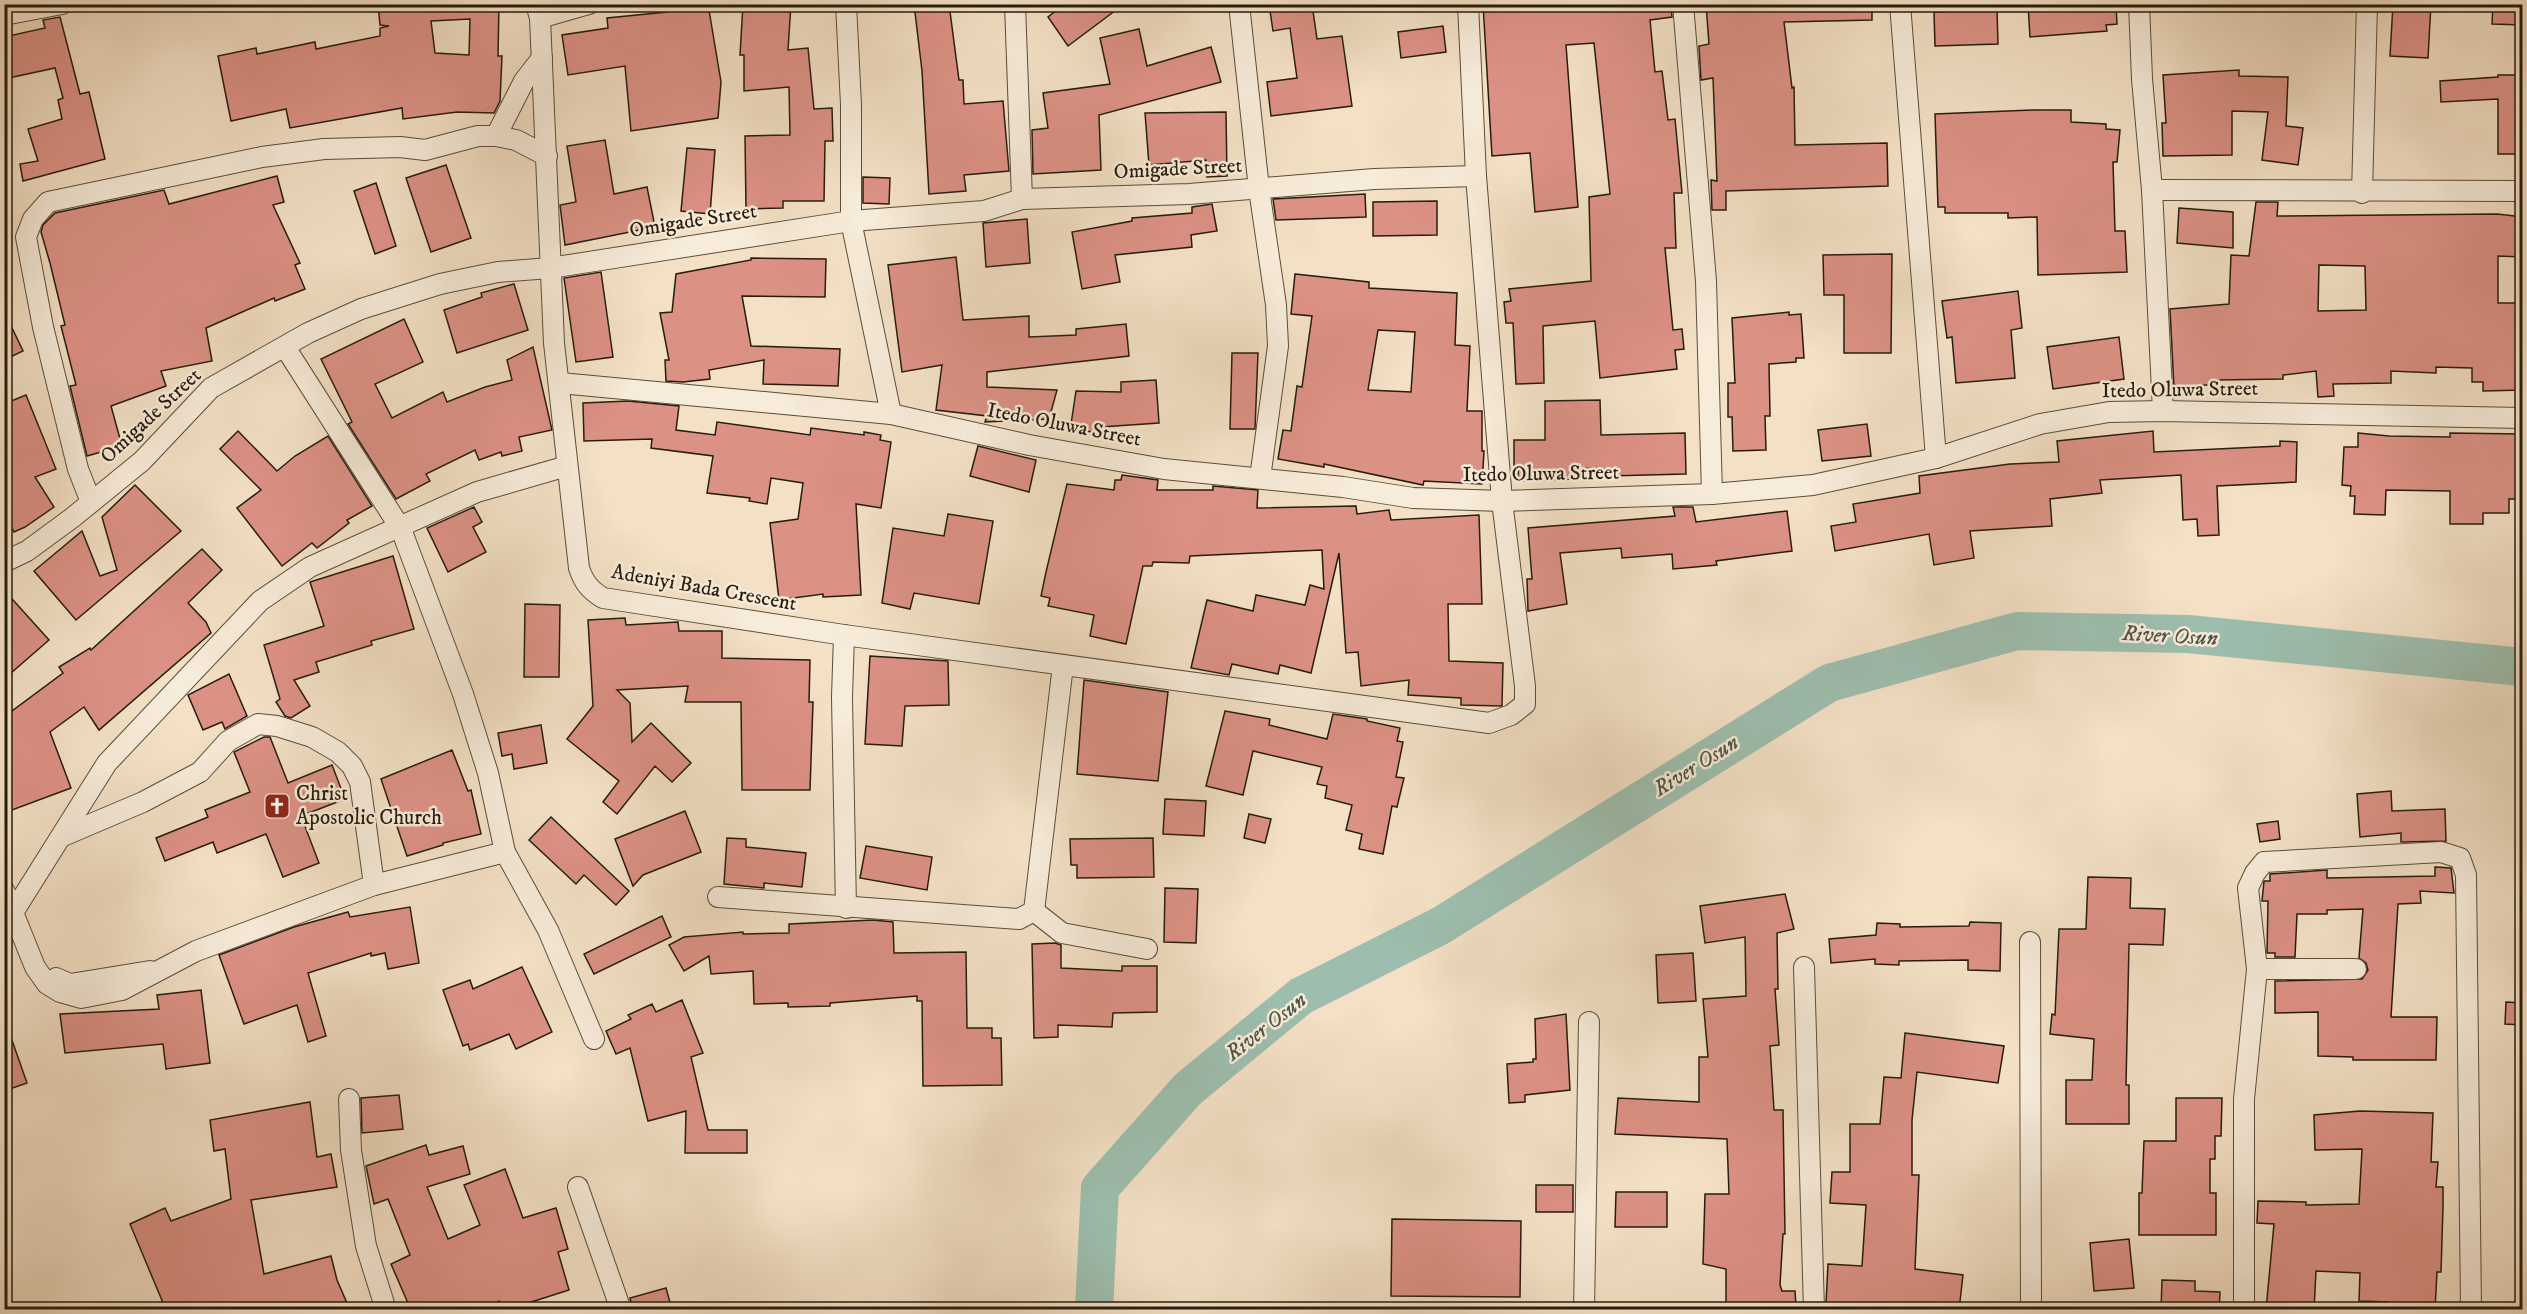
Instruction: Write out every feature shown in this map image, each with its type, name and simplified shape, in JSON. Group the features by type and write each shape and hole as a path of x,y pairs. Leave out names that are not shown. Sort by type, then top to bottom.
{"street":[{"path":"4,15 62,4"},
{"path":"538,11 589,4"},
{"path":"846,4 850,105 850,221 891,414"},
{"path":"1015,4 1022,199"},
{"path":"1239,4 1259,189 1276,305 1278,346 1260,478"},
{"path":"1467,4 1476,176 1502,501"},
{"path":"1683,4 1706,281 1712,495"},
{"path":"1900,4 1936,458"},
{"path":"2139,4 2142,79 2152,190 2163,411"},
{"path":"2362,193 2367,4"},
{"name":"Adeniyi Bada Crescent","path":"538,11 547,156 550,268 567,466 579,568 584,583 603,598 1063,666 1489,723 1511,715 1525,704 1525,686 1502,501"},
{"path":"496,136 524,81 542,58"},
{"path":"91,502 78,469 48,349 26,237 33,219 48,202 262,157 324,149 400,147 425,150 478,136 496,136 516,140 547,156"},
{"name":"Omigade Street","path":"4,562 27,550 142,461 211,388 308,333 361,309 440,284 498,272 550,268 850,221 984,211 1022,199 1259,189 1374,179 1476,176"},
{"path":"2152,190 2362,193 2523,191"},
{"path":"285,347 401,529 463,694 488,773 504,852 548,930 594,1039"},
{"name":"Itedo Oluwa Street","path":"560,383 891,414 1029,445 1164,469 1260,478 1413,498 1502,501 1712,495 1813,484 1936,458 2040,424 2109,412 2523,418"},
{"path":"14,911 107,763 260,601 310,567 401,529 477,492 567,466"},
{"path":"844,635 842,697 846,908"},
{"path":"1034,911 1063,666"},
{"path":"63,836 143,802 200,772 228,741 258,724 277,726 312,737 338,752 352,766 360,782 374,885"},
{"path":"4,890 35,967 48,984 60,992 81,998 122,990 196,951 374,885 504,852"},
{"path":"2244,1310 2244,1099 2257,969 2248,888 2255,873 2264,862 2441,852 2460,858 2466,875 2471,1310"},
{"path":"718,897 1019,919 1034,911"},
{"path":"1034,911 1062,933 1147,949"},
{"path":"2030,942 2031,1310"},
{"path":"1804,967 1814,1310"},
{"path":"2257,969 2356,969"},
{"path":"1584,1310 1588,1022"},
{"path":"349,1099 351,1150 366,1246 386,1310"},
{"path":"578,1187 621,1310"}],"building":[{"path":"378,4 499,4 498,56 502,56 500,101 494,113 457,112 403,119 402,108 290,128 286,109 231,121 218,56 256,48 257,54 315,42 316,49 380,36 380,28 389,26 380,25","holes":["470,19 469,55 435,53 431,21"]},
{"path":"665,4 682,4 682,7 708,4 721,82 718,118 631,131 625,66 568,75 562,35 608,28 607,18 667,12"},
{"path":"743,4 791,4 788,50 808,48 814,109 832,108 833,141 825,141 824,201 783,201 783,208 746,209 745,136 790,135 789,87 744,91 744,55 740,55"},
{"path":"914,4 949,4 959,80 963,80 964,104 1003,101 1009,171 964,175 966,191 929,194 922,71"},
{"path":"1065,4 1124,4 1068,46 1048,17"},
{"path":"1269,4 1312,4 1317,39 1342,36 1352,106 1271,116 1267,82 1297,78 1290,28 1273,31"},
{"path":"1483,4 1671,4 1672,17 1650,20 1655,72 1662,71 1668,120 1675,119 1682,193 1674,193 1676,248 1665,248 1673,330 1682,329 1684,349 1675,350 1677,369 1600,378 1595,321 1543,326 1544,383 1516,384 1513,323 1506,323 1504,302 1511,301 1509,289 1591,281 1589,197 1610,194 1594,43 1566,45 1578,207 1535,212 1530,153 1492,156"},
{"path":"1706,4 1872,4 1872,20 1784,22 1792,88 1794,87 1795,145 1887,143 1888,186 1726,191 1726,210 1712,210 1711,180 1717,181 1713,78 1701,80 1699,46 1709,44"},
{"path":"2028,4 2116,5 2117,24 2106,25 2107,31 2030,37"},
{"path":"2393,4 2431,4 2428,58 2390,56"},
{"path":"2493,4 2523,4 2523,25 2492,24"},
{"path":"1997,9 1998,44 1935,46 1934,12"},
{"path":"60,17 80,94 89,92 105,159 23,181 20,164 38,161 28,129 62,119 58,100 63,98 55,68 4,79 4,37 45,28 43,20"},
{"path":"1443,26 1446,52 1401,58 1398,32"},
{"path":"1139,29 1147,66 1211,47 1221,82 1099,115 1101,170 1033,174 1032,130 1048,128 1043,93 1110,84 1100,38"},
{"path":"2239,70 2239,76 2288,77 2286,126 2303,128 2298,165 2262,160 2268,112 2232,111 2232,155 2163,156 2162,123 2166,123 2163,75"},
{"path":"2498,75 2523,75 2523,154 2498,154 2498,99 2441,102 2440,81 2498,77"},
{"path":"2071,110 2071,122 2106,124 2106,129 2120,130 2117,162 2113,162 2115,231 2125,231 2127,272 2038,275 2037,217 2008,218 2008,213 1945,213 1945,207 1938,207 1935,114"},
{"path":"1226,112 1227,176 1207,177 1206,160 1149,165 1145,113"},
{"path":"605,140 614,194 647,187 655,227 565,245 560,205 576,202 567,146"},
{"path":"687,148 715,150 710,214 681,211"},
{"path":"446,165 471,238 431,252 406,178"},
{"path":"277,176 284,202 273,205 300,263 295,265 305,289 275,301 274,298 206,328 212,361 161,371 166,386 111,406 122,446 87,456 70,386 76,385 61,326 65,325 41,232 43,225 55,213 164,190 169,204"},
{"path":"863,177 890,178 889,204 863,203"},
{"path":"376,183 396,246 375,254 354,191"},
{"path":"1365,194 1366,217 1276,220 1273,199"},
{"path":"1437,201 1437,235 1373,236 1373,202"},
{"path":"2256,202 2278,202 2277,216 2497,214 2523,217 2523,257 2498,256 2498,303 2523,303 2523,390 2483,391 2483,382 2472,382 2472,368 2436,367 2436,373 2391,371 2391,383 2333,384 2334,396 2318,397 2316,371 2283,375 2283,379 2217,380 2217,384 2174,388 2170,309 2229,304 2231,255 2249,256","holes":["2319,265 2365,266 2366,310 2318,311"]},
{"path":"1212,204 1217,231 1191,235 1192,247 1115,255 1120,282 1082,289 1072,232 1132,221 1132,218 1192,213 1192,207"},
{"path":"2179,208 2233,212 2233,248 2177,243"},
{"path":"1027,219 1030,263 986,267 983,223"},
{"path":"1892,254 1891,353 1844,353 1844,295 1824,295 1823,255"},
{"path":"956,257 963,320 1029,316 1029,337 1076,335 1076,329 1126,324 1129,356 987,372 987,387 1057,390 1049,419 985,422 987,416 936,410 942,365 902,372 888,265"},
{"path":"751,258 826,259 825,297 742,296 751,346 840,349 838,386 763,384 764,360 709,370 710,379 666,381 665,360 669,360 660,313 672,312 676,274 751,260"},
{"path":"601,272 613,357 576,362 564,278"},
{"path":"1295,274 1369,282 1369,288 1457,293 1455,345 1470,346 1467,411 1482,411 1482,451 1484,451 1482,484 1424,481 1423,485 1324,464 1324,467 1278,459 1283,430 1291,431 1297,386 1302,387 1312,316 1291,314","holes":["1378,330 1415,332 1411,392 1368,390"]},
{"path":"514,284 528,330 457,353 444,310 482,297 481,293"},
{"path":"2018,291 2022,328 2011,330 2015,378 1956,383 1952,337 1947,338 1942,301"},
{"path":"4,311 23,351 4,360"},
{"path":"1789,312 1789,315 1801,314 1804,358 1796,358 1796,362 1769,364 1770,416 1765,416 1766,450 1733,451 1732,417 1728,417 1728,383 1735,383 1732,318"},
{"path":"404,319 423,362 375,384 392,418 443,392 447,402 485,387 512,380 507,360 533,347 552,430 519,437 522,451 502,456 501,452 479,460 475,450 426,474 430,481 396,499 348,424 352,422 321,359"},
{"path":"2119,337 2124,379 2053,389 2047,347"},
{"path":"1232,353 1258,353 1255,429 1230,429"},
{"path":"1156,380 1159,423 1101,427 1100,432 1070,431 1076,391 1121,392 1121,382"},
{"path":"26,395 56,469 35,477 54,507 25,527 14,532 12,528 4,533 4,404"},
{"path":"1600,400 1601,435 1685,433 1686,474 1608,476 1608,469 1575,468 1575,479 1518,481 1518,469 1514,470 1514,440 1545,440 1545,401"},
{"path":"628,401 679,406 676,430 715,435 717,422 810,435 811,428 864,435 864,432 881,435 880,440 891,442 881,508 856,504 861,595 823,597 823,594 779,600 770,523 798,519 803,483 771,478 767,504 749,501 750,498 707,493 713,456 651,448 652,439 584,441 583,403"},
{"path":"1867,424 1871,456 1822,461 1818,430"},
{"path":"238,431 277,471 295,456 328,436 372,506 347,520 349,523 317,548 312,543 282,566 237,508 261,490 220,449"},
{"path":"2153,431 2154,452 2280,446 2280,441 2297,442 2296,482 2217,486 2219,535 2198,536 2197,519 2183,520 2181,475 2100,480 2102,493 2050,499 2052,526 1970,531 1974,558 1934,565 1929,534 1835,551 1831,526 1856,522 1853,504 1920,493 1919,476 2010,464 2059,462 2057,441"},
{"path":"2358,433 2450,437 2450,433 2523,434 2523,499 2509,499 2509,513 2483,513 2483,524 2450,524 2450,491 2386,490 2385,515 2354,514 2355,496 2350,496 2351,486 2342,485 2344,447 2358,447"},
{"path":"978,446 1036,460 1029,492 970,476"},
{"path":"1122,475 1158,480 1157,490 1213,490 1213,486 1258,490 1257,508 1356,506 1357,514 1389,510 1391,520 1479,515 1482,604 1448,604 1449,661 1503,663 1502,706 1461,705 1461,698 1408,695 1409,680 1361,686 1358,652 1346,653 1339,553 1311,673 1280,665 1278,674 1232,664 1229,675 1191,668 1207,600 1253,611 1256,595 1305,605 1310,585 1324,589 1322,550 1190,556 1189,563 1153,562 1152,566 1143,566 1126,644 1090,636 1094,615 1048,606 1050,598 1041,596 1067,484 1114,490 1115,480 1121,480"},
{"path":"135,485 181,531 76,620 34,571 82,531 100,576 117,570 102,517"},
{"path":"474,507 482,522 473,527 486,552 448,572 427,528"},
{"path":"1673,507 1693,507 1696,522 1787,511 1792,551 1716,561 1717,565 1673,569 1672,554 1622,558 1621,548 1560,553 1567,604 1528,611 1527,579 1532,579 1528,528 1675,516"},
{"path":"948,514 993,521 979,604 914,593 910,609 882,603 893,528 944,536"},
{"path":"202,549 222,570 188,603 206,622 211,633 99,730 84,707 50,732 71,788 4,813 4,717 63,673 59,667 90,648 91,650"},
{"path":"393,556 414,629 371,641 372,645 316,662 319,672 294,680 310,706 291,718 285,716 276,702 280,699 264,645 324,626 310,582"},
{"path":"4,590 49,640 4,679"},
{"path":"525,604 560,605 559,677 524,677"},
{"path":"625,618 626,625 678,622 679,631 722,631 722,658 810,660 809,702 813,702 810,790 742,790 741,702 685,702 688,686 617,690 630,703 632,742 651,723 691,763 672,782 655,766 617,814 603,802 619,781 567,739 593,706 588,620"},
{"path":"870,656 948,661 949,705 905,706 902,746 865,744"},
{"path":"229,674 247,716 225,729 222,722 203,730 188,695"},
{"path":"1084,680 1168,692 1158,781 1077,774"},
{"path":"1225,711 1270,719 1269,725 1327,739 1333,714 1367,719 1367,721 1400,728 1397,741 1403,742 1396,777 1404,778 1397,807 1392,806 1383,854 1359,849 1362,834 1346,830 1352,805 1325,798 1327,786 1317,784 1322,767 1253,751 1243,795 1206,786"},
{"path":"541,725 547,763 514,769 512,754 502,756 498,733"},
{"path":"264,737 270,737 288,783 332,765 345,799 301,816 319,863 283,877 266,834 217,853 213,842 165,861 156,838 208,817 205,810 250,792 234,752"},
{"path":"452,750 468,791 471,790 481,834 443,843 443,845 407,856 381,779"},
{"path":"2391,791 2392,811 2445,809 2446,841 2401,842 2401,833 2360,837 2357,794"},
{"path":"1165,799 1206,801 1204,836 1163,834"},
{"path":"685,811 701,852 643,875 633,886 615,839"},
{"path":"1249,814 1271,819 1265,843 1244,838"},
{"path":"551,817 629,891 616,905 584,875 576,884 529,840"},
{"path":"2278,821 2280,839 2260,842 2257,824"},
{"path":"727,838 746,839 746,847 806,853 802,887 764,883 764,888 724,884"},
{"path":"1153,838 1154,877 1077,878 1077,865 1071,865 1070,839"},
{"path":"866,846 932,857 927,890 860,878"},
{"path":"2435,867 2451,868 2454,893 2420,891 2421,903 2398,904 2391,1017 2437,1017 2436,1060 2353,1060 2353,1057 2318,1056 2318,1012 2275,1013 2275,981 2362,979 2368,970 2366,963 2359,958 2363,909 2327,910 2327,914 2297,914 2295,957 2275,957 2275,953 2267,953 2268,901 2262,901 2264,881 2270,881 2270,874 2327,870 2327,878 2435,876"},
{"path":"2088,877 2131,878 2130,908 2165,909 2163,945 2129,944 2126,1085 2129,1085 2129,1124 2066,1124 2066,1080 2092,1080 2094,1039 2050,1034 2052,1014 2055,1015 2059,929 2086,929"},
{"path":"1165,888 1198,889 1196,943 1164,942"},
{"path":"1785,894 1794,929 1777,933 1778,989 1775,989 1779,1045 1770,1046 1774,1110 1783,1110 1785,1234 1783,1234 1780,1285 1782,1291 1795,1291 1796,1307 1726,1310 1726,1269 1703,1264 1705,1194 1729,1194 1727,1139 1615,1134 1618,1098 1699,1102 1699,1057 1708,1057 1703,999 1746,996 1745,937 1705,943 1700,906"},
{"path":"410,907 419,963 388,969 385,953 371,956 371,953 308,973 326,1036 308,1042 297,1005 244,1024 219,955 294,927 348,912 350,917"},
{"path":"662,916 671,937 594,974 584,954"},
{"path":"873,920 893,922 894,953 966,952 967,1028 992,1028 992,1038 1001,1038 1002,1085 923,1086 922,1001 917,1001 917,996 830,1003 830,1006 788,1007 788,1003 754,1004 753,971 711,974 709,956 684,971 669,945 684,937 743,932 743,934 789,933 789,924"},
{"path":"1970,922 2001,923 2000,971 1968,970 1968,960 1899,961 1899,965 1875,964 1875,959 1831,963 1829,939 1876,935 1877,923 1900,924 1900,927 1969,926"},
{"path":"1032,944 1061,945 1061,968 1122,971 1122,966 1157,966 1157,1012 1113,1013 1112,1027 1058,1025 1058,1037 1034,1038"},
{"path":"1693,953 1696,1001 1658,1003 1656,955"},
{"path":"522,967 552,1032 516,1049 509,1034 470,1050 468,1044 463,1046 443,990 470,980 473,989"},
{"path":"201,990 210,1063 166,1069 163,1044 65,1053 60,1014 159,1009 157,995"},
{"path":"682,1000 703,1053 691,1057 708,1130 747,1130 747,1153 685,1153 686,1111 648,1121 630,1048 616,1054 606,1031 631,1019 628,1015 652,1004 656,1012"},
{"path":"2506,1002 2523,1003 2523,1025 2505,1024"},
{"path":"1566,1014 1570,1090 1525,1095 1525,1102 1509,1103 1507,1064 1533,1062 1533,1059 1536,1059 1535,1019"},
{"path":"4,1026 7,1026 27,1083 4,1091"},
{"path":"1905,1033 2004,1046 1998,1083 1917,1072 1912,1120 1912,1175 1919,1175 1915,1269 1963,1275 1959,1310 1826,1304 1828,1264 1862,1266 1866,1205 1830,1203 1832,1172 1850,1172 1850,1124 1880,1124 1884,1077 1901,1078"},
{"path":"399,1095 403,1129 362,1133 361,1098"},
{"path":"2176,1098 2222,1098 2221,1136 2215,1136 2215,1159 2210,1159 2210,1193 2216,1193 2216,1235 2139,1235 2139,1193 2142,1193 2144,1141 2176,1141"},
{"path":"310,1102 317,1157 331,1154 337,1187 251,1200 264,1274 331,1256 337,1280 350,1310 166,1310 130,1224 165,1208 171,1221 231,1199 225,1149 214,1151 210,1120"},
{"path":"2360,1111 2433,1113 2431,1162 2438,1162 2436,1187 2443,1187 2441,1272 2437,1272 2435,1310 2387,1310 2388,1302 2359,1301 2360,1273 2316,1271 2314,1310 2266,1310 2274,1224 2257,1223 2258,1201 2306,1202 2306,1205 2359,1204 2362,1149 2315,1150 2314,1115"},
{"path":"426,1145 429,1155 463,1146 470,1174 427,1187 448,1239 480,1225 464,1185 505,1169 523,1218 556,1208 568,1249 558,1252 569,1290 506,1310 502,1310 499,1301 481,1310 411,1310 391,1264 410,1255 388,1199 374,1204 366,1166"},
{"path":"1536,1185 1573,1185 1573,1212 1536,1212"},
{"path":"1616,1192 1667,1192 1667,1227 1615,1227"},
{"path":"1392,1219 1521,1221 1520,1297 1391,1296"},
{"path":"2129,1239 2134,1288 2094,1291 2090,1243"},
{"path":"2162,1280 2195,1281 2195,1291 2220,1292 2219,1310 2161,1310"},
{"path":"666,1288 672,1310 633,1310 630,1298"}],"waterway":[{"name":"River Osun","path":"1094,1310 1100,1188 1188,1089 1301,996 1440,926 1829,683 2017,631 2188,634 2522,667"}],"place":[{"name":"Christ Apostolic Church","path":"277,806"}]}
